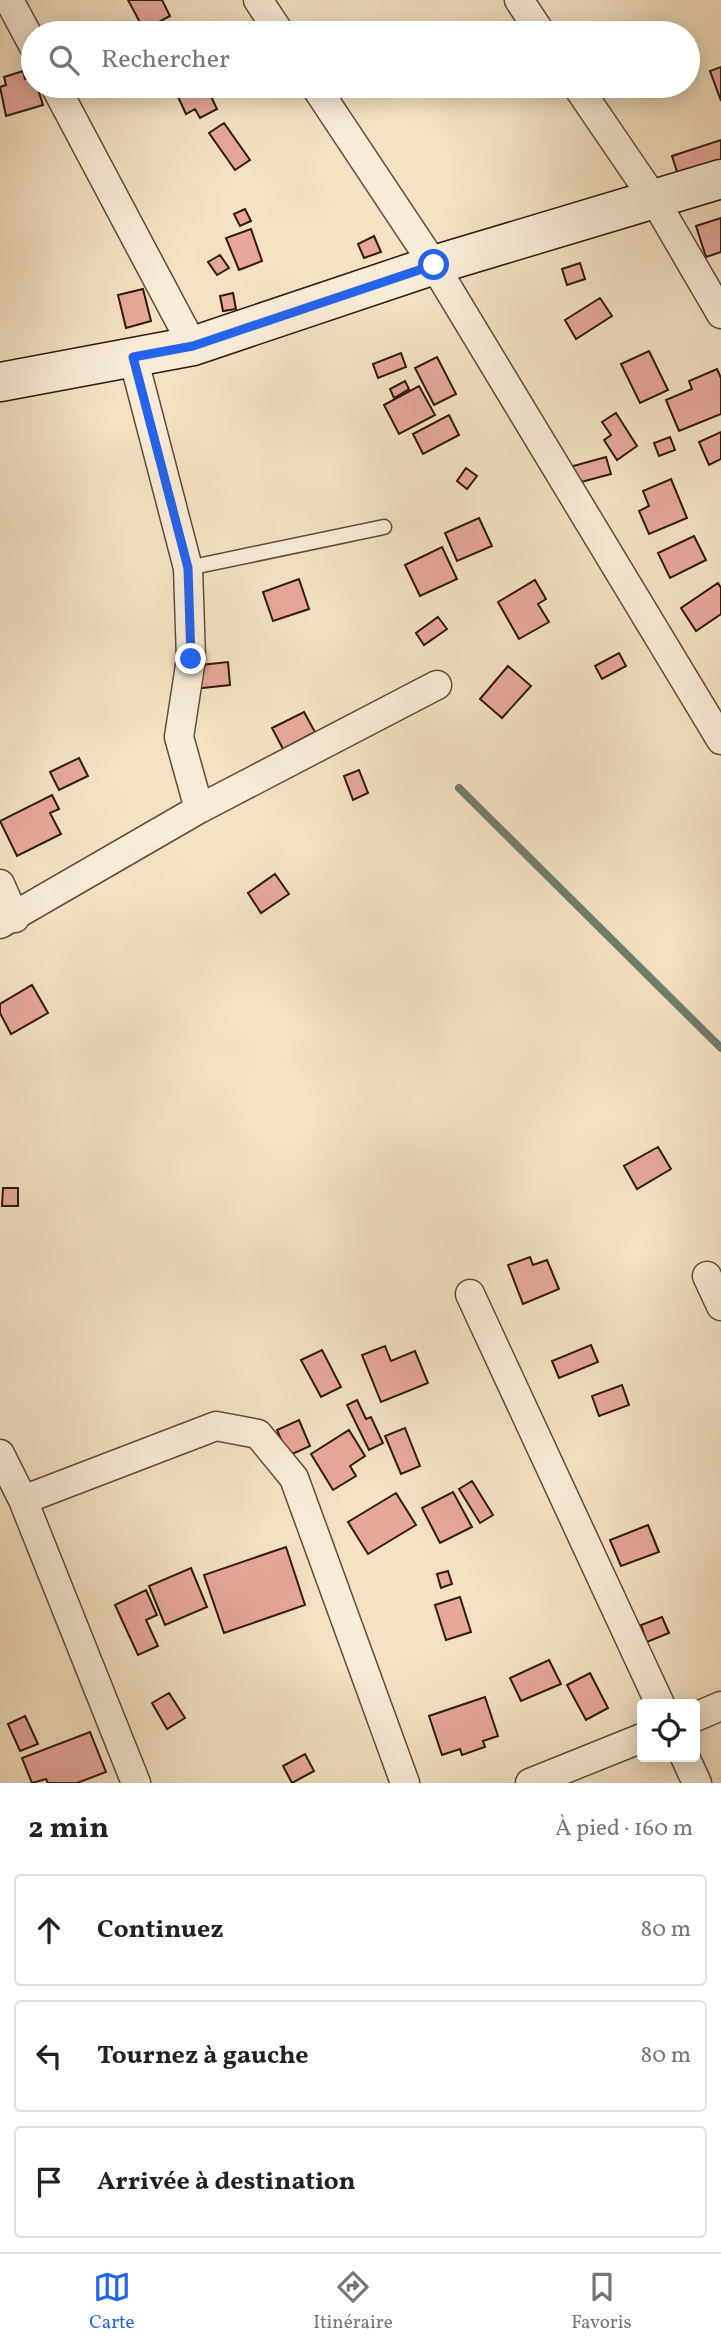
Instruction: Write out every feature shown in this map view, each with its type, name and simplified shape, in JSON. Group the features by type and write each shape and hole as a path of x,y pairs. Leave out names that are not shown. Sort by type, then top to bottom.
{"street":[{"path":"9,0 21,22"},
{"path":"258,0 273,21"},
{"path":"519,0 533,21"},
{"path":"61,98 193,346"},
{"path":"323,98 434,265 721,740"},
{"path":"585,98 654,200 721,314"},
{"path":"0,382 193,346 434,265 721,178"},
{"path":"133,357 188,568 191,659 179,737 199,808"},
{"path":"0,884 8,921 199,808 437,685"},
{"path":"707,1276 721,1306"},
{"path":"470,1294 658,1699"},
{"path":"23,1500 216,1426 258,1434 294,1478 405,1783"},
{"path":"0,1454 23,1500 136,1783"},
{"path":"700,1715 721,1706"},
{"path":"530,1783 637,1740"},
{"path":"687,1762 697,1783"}],"lane":[{"path":"188,568 384,527"}],"building":[{"path":"128,0 162,0 170,16 161,21 139,21"},
{"path":"721,67 721,101 710,71"},
{"path":"21,72 21,98 41,98 43,105 6,116 0,87 6,85 4,77"},
{"path":"179,98 212,98 217,109 200,118 195,109 186,114"},
{"path":"224,123 250,160 235,170 209,133"},
{"path":"721,140 721,160 678,175 672,156"},
{"path":"245,209 251,221 240,226 234,214"},
{"path":"721,218 721,252 706,257 696,226"},
{"path":"251,229 262,261 239,270 226,238"},
{"path":"374,236 381,252 364,258 358,244"},
{"path":"220,255 229,268 217,275 208,262"},
{"path":"580,263 585,279 567,285 562,269"},
{"path":"143,289 151,321 126,328 118,295"},
{"path":"233,293 236,309 223,311 220,296"},
{"path":"600,298 612,316 576,339 565,320"},
{"path":"649,351 668,390 640,403 621,364"},
{"path":"401,353 406,367 378,378 373,364"},
{"path":"437,357 456,394 434,405 415,368"},
{"path":"717,369 721,378 721,414 679,431 666,400 692,389 689,381"},
{"path":"405,381 409,389 394,398 390,389"},
{"path":"419,386 435,415 399,434 384,405"},
{"path":"616,413 637,446 617,460 604,440 611,435 602,422"},
{"path":"449,415 459,435 423,454 413,434"},
{"path":"721,432 721,459 709,465 699,442"},
{"path":"670,437 675,450 659,456 654,443"},
{"path":"606,457 611,474 570,485 566,468"},
{"path":"466,468 477,476 467,489 457,481"},
{"path":"671,479 687,518 649,534 639,511 649,506 643,491"},
{"path":"479,518 492,546 457,561 445,533"},
{"path":"694,536 706,560 670,578 658,553"},
{"path":"442,547 457,579 420,596 405,565"},
{"path":"299,579 309,609 273,621 263,592"},
{"path":"535,580 546,599 538,604 549,622 519,639 498,602"},
{"path":"718,583 721,588 721,614 696,631 681,608"},
{"path":"438,617 447,629 424,645 416,633"},
{"path":"619,653 626,666 602,679 595,666"},
{"path":"228,662 230,685 184,690 182,667"},
{"path":"508,666 531,686 502,718 480,699"},
{"path":"304,712 315,732 283,749 272,728"},
{"path":"79,758 88,776 59,790 50,772"},
{"path":"359,770 368,793 353,800 344,776"},
{"path":"52,795 59,809 50,813 61,834 17,856 0,821"},
{"path":"275,874 289,894 261,913 248,893"},
{"path":"32,985 48,1013 11,1034 0,1013 0,1004"},
{"path":"658,1147 671,1169 637,1189 624,1166"},
{"path":"3,1188 18,1188 18,1206 2,1206"},
{"path":"530,1257 533,1265 547,1260 559,1289 523,1304 508,1265"},
{"path":"591,1345 598,1362 559,1378 552,1361"},
{"path":"385,1346 391,1361 415,1351 428,1383 381,1402 362,1355"},
{"path":"322,1350 341,1387 321,1397 301,1360"},
{"path":"622,1385 629,1405 599,1416 592,1396"},
{"path":"357,1400 366,1419 371,1417 383,1443 369,1450 347,1405"},
{"path":"299,1420 310,1446 288,1456 277,1430"},
{"path":"405,1428 420,1466 401,1474 385,1436"},
{"path":"349,1430 365,1456 350,1466 356,1476 333,1490 311,1454"},
{"path":"472,1481 493,1515 480,1523 459,1489"},
{"path":"453,1492 472,1527 440,1543 422,1508"},
{"path":"396,1493 416,1525 368,1554 348,1522"},
{"path":"648,1525 659,1552 621,1566 610,1540"},
{"path":"286,1547 305,1605 224,1633 204,1575"},
{"path":"191,1568 207,1607 165,1625 149,1586"},
{"path":"448,1571 452,1584 441,1588 437,1574"},
{"path":"146,1590 157,1615 146,1620 158,1646 138,1655 115,1605"},
{"path":"460,1597 471,1632 446,1640 435,1605"},
{"path":"662,1617 669,1633 647,1642 641,1625"},
{"path":"549,1660 561,1684 521,1701 510,1678"},
{"path":"590,1673 608,1708 586,1720 567,1685"},
{"path":"169,1693 185,1718 167,1729 152,1703"},
{"path":"485,1697 498,1736 483,1741 485,1747 462,1755 460,1749 442,1755 429,1716"},
{"path":"25,1716 38,1744 20,1751 8,1724"},
{"path":"90,1732 106,1772 77,1783 48,1783 46,1779 32,1783 22,1758"},
{"path":"305,1754 314,1771 292,1783 283,1766"}],"waterway":[{"path":"459,788 721,1048"}],"route":[{"path":"191,659 188,568 133,357 193,346 434,265"}]}
